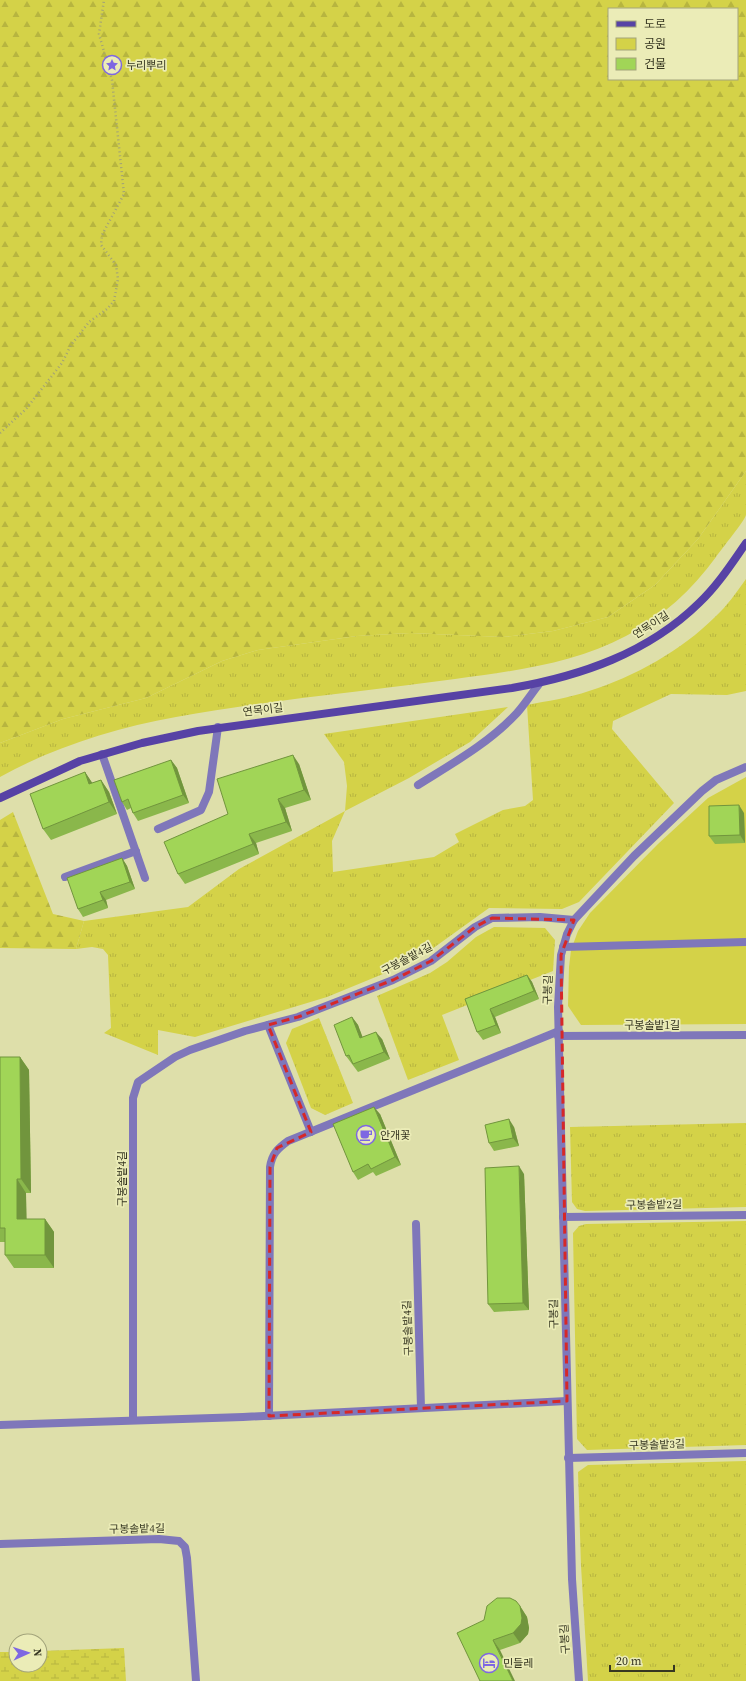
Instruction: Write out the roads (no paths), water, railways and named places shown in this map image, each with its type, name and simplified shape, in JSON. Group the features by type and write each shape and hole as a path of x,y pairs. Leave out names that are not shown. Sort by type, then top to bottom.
{"street":[{"name":"연목이길","path":"0,798 51,773 102,754 142,742 218,727 397,705 539,684 592,669 616,659 664,632 699,603 719,580 746,543"},
{"path":"418,785 472,752 496,732 517,712 539,684"},
{"path":"158,829 201,810 209,792 218,727"},
{"path":"102,754 145,878"},
{"name":"구봉길","path":"579,1681 572,1579 568,1458 558,1033 559,980 563,947 567,934 574,920 634,856 702,791 716,780 746,767"},
{"path":"65,877 136,851"},
{"name":"구봉솔밭4길","path":"133,1420 132,1098 138,1082 190,1050 298,1017 399,977 431,961 475,927 492,918 540,917 574,920"},
{"path":"563,947 746,942"},
{"path":"268,1025 311,1132"},
{"path":"270,1416 270,1167 272,1157 277,1148 288,1141 558,1033"},
{"name":"구봉솔밭1길","path":"558,1033 746,1035"},
{"name":"구봉솔밭2길","path":"563,1217 746,1215"},
{"name":"구봉솔밭4길","path":"416,1224 421,1408"},
{"path":"0,1425 270,1416 567,1400"},
{"name":"구봉솔밭3길","path":"568,1458 746,1453"},
{"name":"구봉솔밭4길","path":"0,1544 159,1538 179,1541 184,1547 187,1558 196,1681"}],"place":[{"name":"누리뿌리","path":"112,65"},
{"name":"안개꽃","path":"366,1135"},
{"name":"민들레","path":"489,1663"}]}
